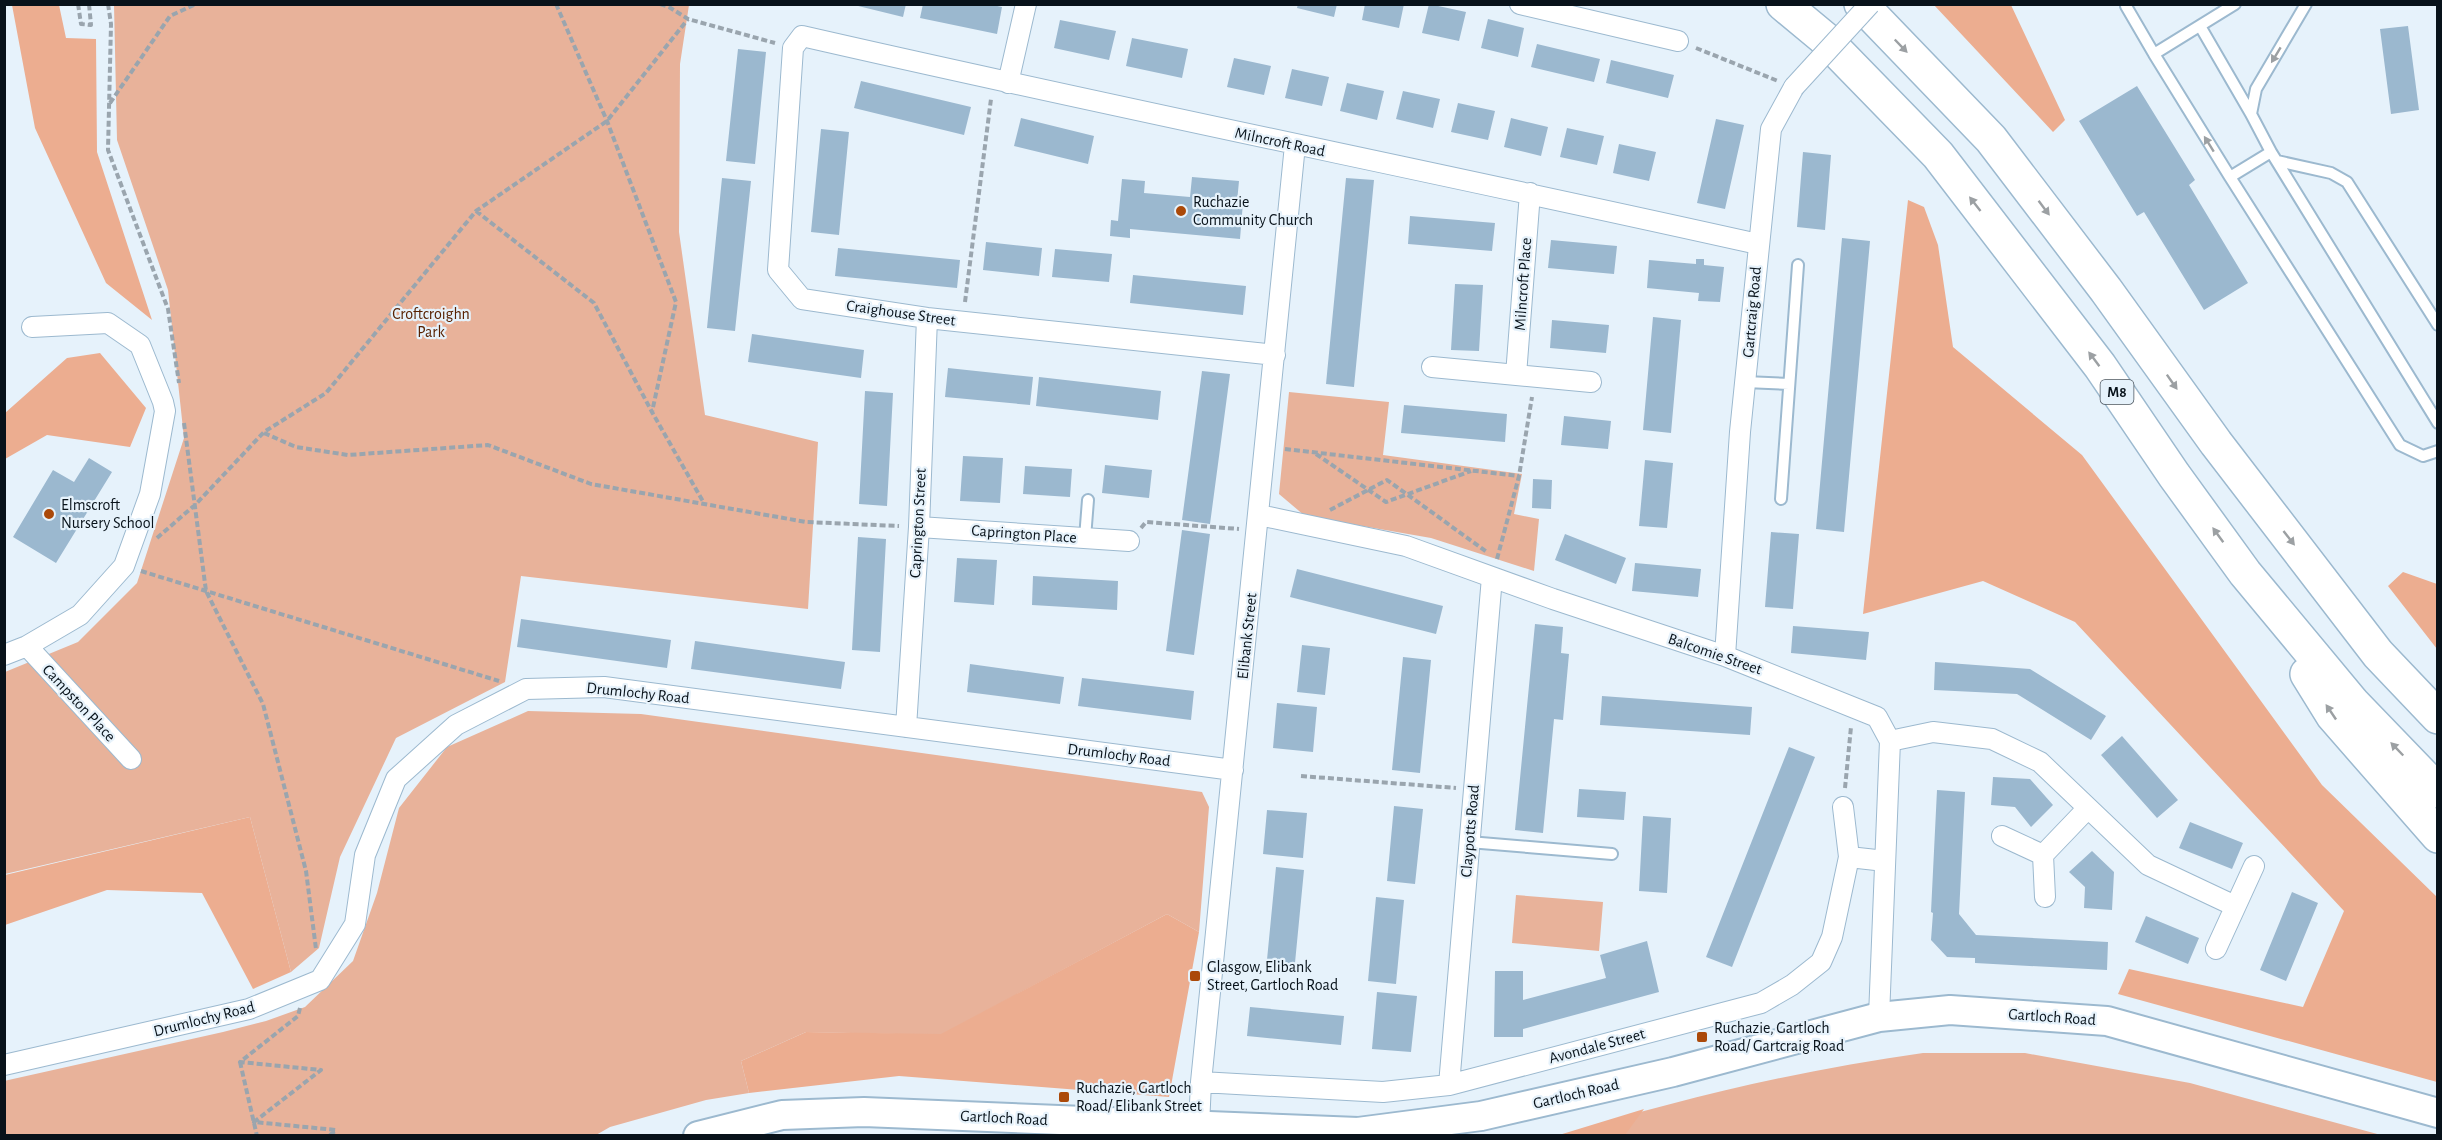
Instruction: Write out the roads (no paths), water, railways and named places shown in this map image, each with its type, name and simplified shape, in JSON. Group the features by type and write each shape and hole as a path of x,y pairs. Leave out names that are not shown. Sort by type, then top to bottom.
{"highway":[{"name":"M8","path":"1783,4 1824,38 1938,155 2100,366 2174,475 2245,573 2353,703 2438,791"},
{"path":"1861,4 1991,139 2106,290 2216,443 2379,654 2438,717"},
{"path":"2245,573 2333,716 2438,836"}],"main road":[{"name":"Gartloch Road","path":"699,1136 782,1115 864,1112 1358,1132 1481,1116 1674,1071 1879,1017 1950,1010 2107,1021 2438,1113"}],"street":[{"path":"1001,82 1026,4"},
{"path":"1520,4 1678,41"},
{"name":"Gartcraig Road","path":"1725,656 1745,382 1771,129 1794,87 1870,4"},
{"name":"Milncroft Road","path":"798,42 1001,82 1758,244"},
{"name":"Craighouse Street","path":"798,42 778,270 802,299 927,318 1275,355"},
{"name":"Elibank Street","path":"1199,1126 1201,1082 1295,146"},
{"name":"Milncroft Place","path":"1526,376 1530,194"},
{"name":"Caprington Street","path":"906,727 919,527 927,318"},
{"path":"4,655 27,646 80,615 124,566 150,494 173,408 164,402 140,345 108,323 32,327"},
{"path":"1432,367 1591,382"},
{"name":"Balcomie Street","path":"1258,522 1306,523 1495,568 1564,603 1725,656 1853,706 1878,717 1890,741"},
{"name":"Caprington Place","path":"919,527 1129,541"},
{"name":"Claypotts Road","path":"1449,1085 1495,568"},
{"name":"Campston Place","path":"27,646 131,759"},
{"name":"Drumlochy Road","path":"4,1065 249,1010 312,983 355,924 365,855 396,779 456,725 526,689 604,687 1233,770"},
{"path":"1879,1017 1890,741 1933,732 1992,739 2040,762 2148,865 2235,906"},
{"name":"Avondale Street","path":"1201,1082 1383,1092 1449,1085 1761,1003 1792,985 1821,962 1832,937 1849,857 1843,807"},
{"path":"2045,897 2043,855 2088,808"},
{"path":"2002,836 2043,855"},
{"path":"1849,857 1885,861"},
{"path":"2216,949 2254,866"}],"lane":[{"path":"2154,54 2235,4"},
{"path":"2251,114 2256,89 2306,4"},
{"path":"2127,6 2230,177 2400,445 2423,456 2438,451"},
{"path":"2200,26 2274,156 2438,423"},
{"path":"2230,177 2274,156 2331,173 2347,182 2438,325"},
{"path":"1781,499 1798,265"},
{"path":"1745,382 1789,384"},
{"path":"1085,538 1088,500"},
{"path":"1469,842 1612,854"}],"place":[{"name":"Ruchazie Community Church","path":"1181,211"},
{"name":"Elmscroft Nursery School","path":"49,514"},
{"name":"Glasgow, Elibank Street, Gartloch Road","path":"1195,976"},
{"name":"Ruchazie, Gartloch Road/ Gartcraig Road","path":"1702,1037"},
{"name":"Ruchazie, Gartloch Road/ Elibank Street","path":"1064,1097"}],"park label":[{"name":"Croftcroighn Park","path":"431,323"}]}
